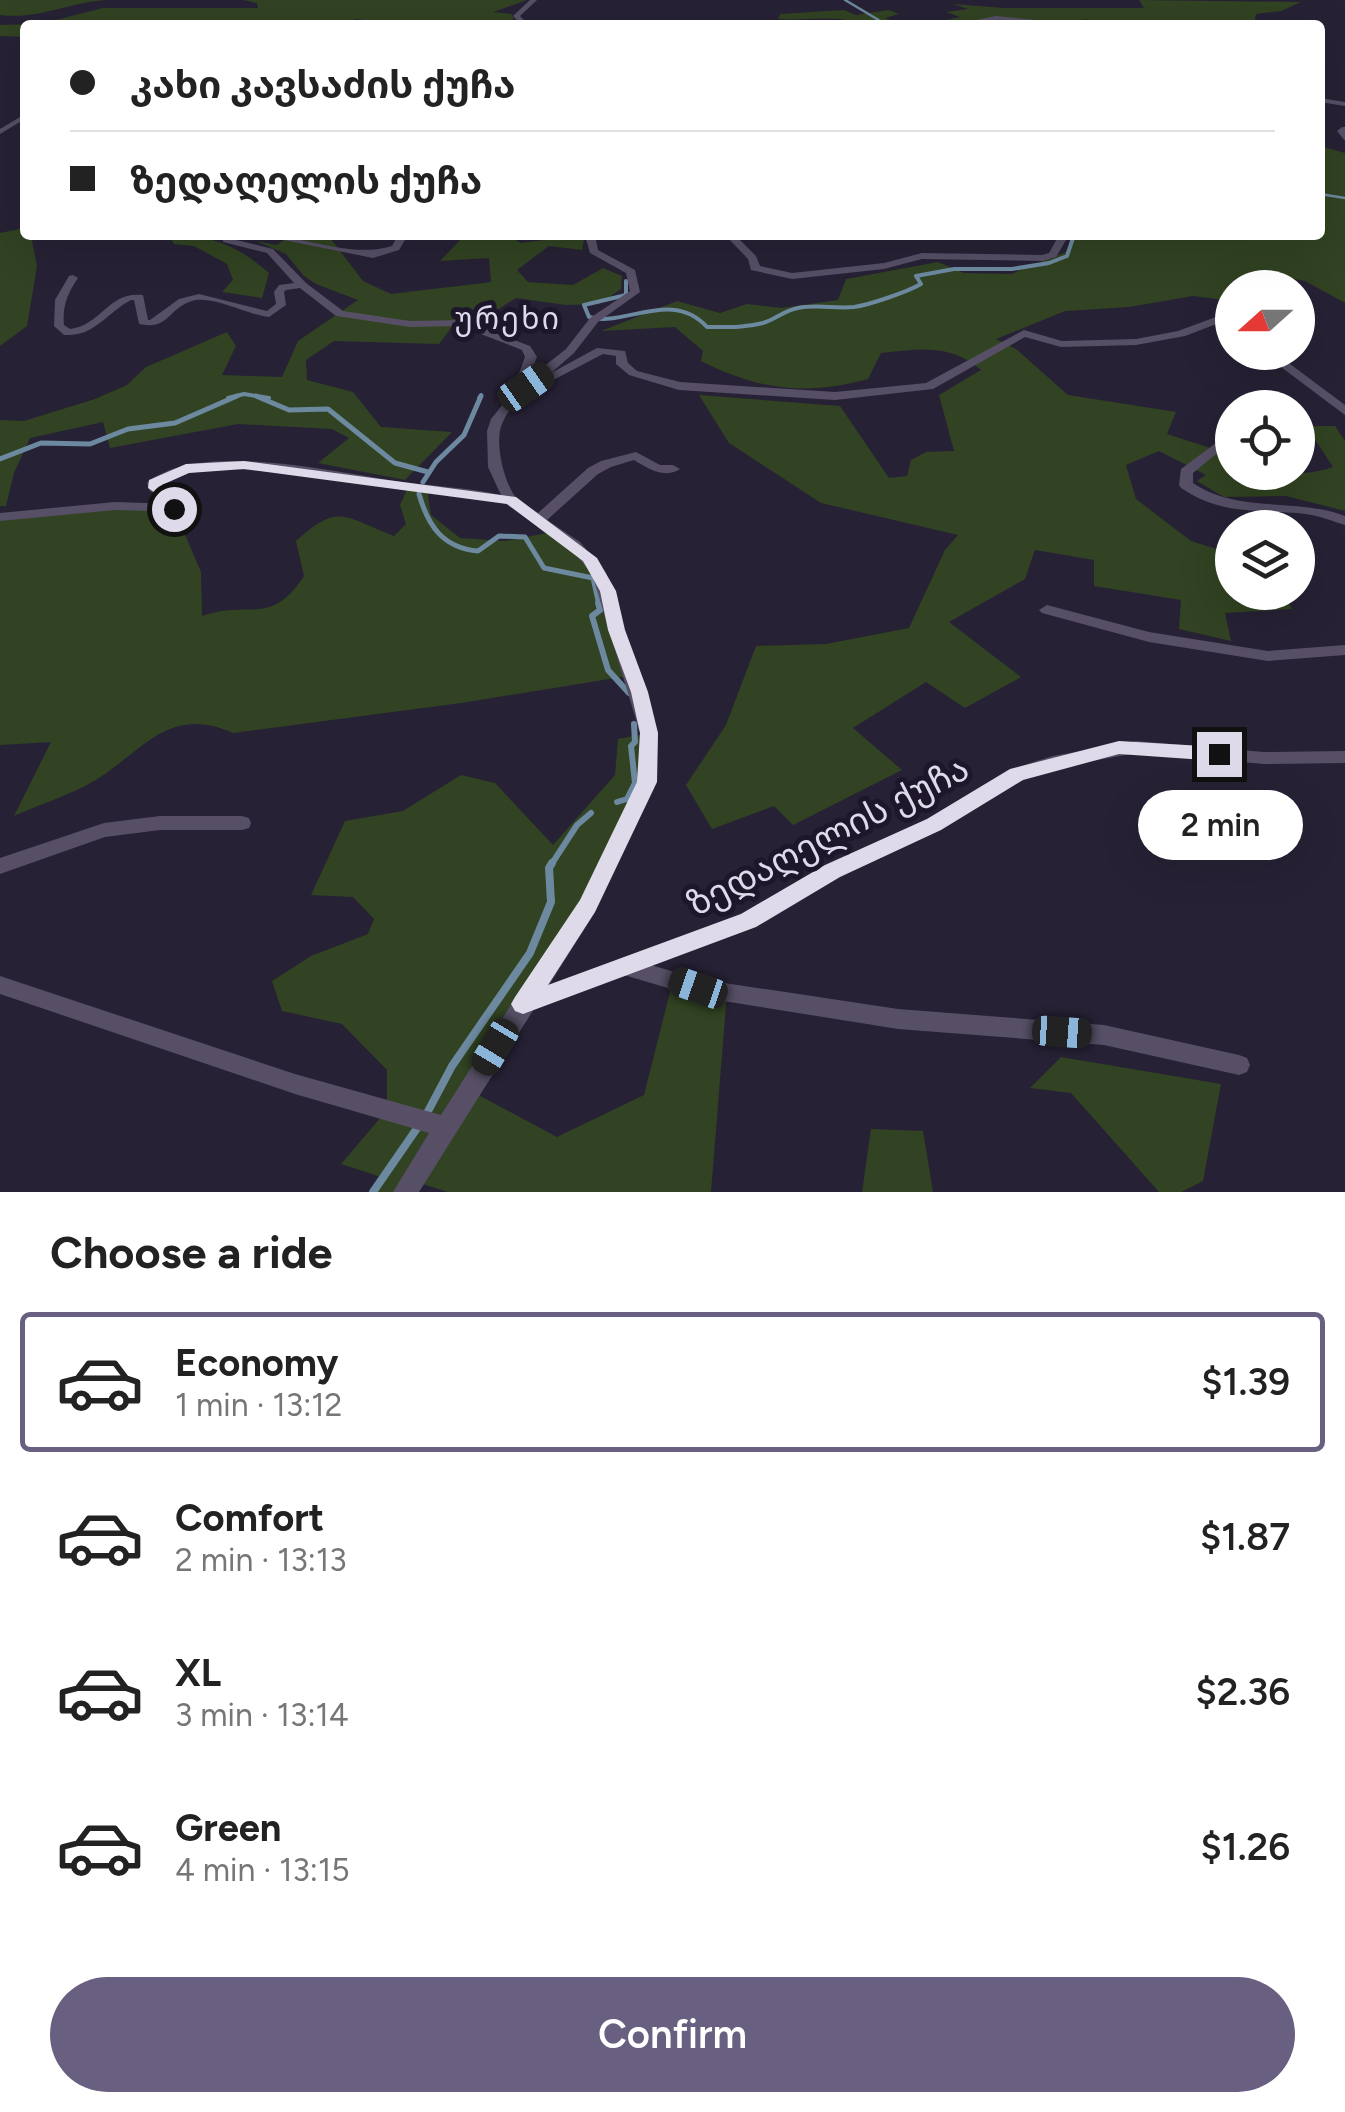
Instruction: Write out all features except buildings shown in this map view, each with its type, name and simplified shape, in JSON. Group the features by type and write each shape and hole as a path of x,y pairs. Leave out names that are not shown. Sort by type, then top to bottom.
{"street":[{"path":"520,20 516,16 534,0"},
{"path":"984,20 1015,20"},
{"path":"1345,128 1341,131 1345,138"},
{"path":"226,240 270,251 302,285 340,314 410,324 461,323 526,348 531,357 522,390"},
{"path":"292,240 372,254 396,248 401,240"},
{"path":"511,500 494,466 493,432 501,412 570,351 594,320 636,292 631,272 593,250 592,240"},
{"path":"735,240 753,258 755,268 792,276 884,266 922,256 1042,258 1052,255 1061,240"},
{"path":"73,278 58,301 56,312 60,326 68,333 97,326 123,298 132,295 139,297 143,322 149,325 161,322 177,302 191,297 204,296 261,314 274,312 281,305 278,292 282,287 302,285"},
{"path":"522,390 601,350 621,353 622,364 633,373 679,386 743,387 816,396 893,390 929,386 1024,333 1061,344 1136,342 1182,334 1215,321"},
{"path":"1290,370 1345,411"},
{"path":"1215,448 1186,472 1186,485 1196,494 1228,507 1302,508 1345,522"},
{"path":"540,519 606,464 636,456 657,470 673,468"},
{"path":"0,518 115,506 186,509 155,488 154,483 202,465 244,465 511,500 589,558 608,591 616,630 640,692 649,733 647,782 588,906 439,1126 405,1192"},
{"path":"1046,610 1149,637 1268,656 1345,650"},
{"name":"ზედაღელის ქუჩა","path":"523,1004 748,920 832,871 934,824 1017,774 1054,762 1136,747 1264,758 1345,757"},
{"path":"0,866 104,830 160,823 242,823"},
{"path":"625,966 698,988 898,1019 1104,1034 1239,1065"},
{"path":"0,985 295,1084 439,1126"}],"green space":[{"path":"0,0 107,0 14,16 0,15"},
{"path":"243,0 527,0 493,12 512,14 514,20 56,20 103,8 258,8 257,3"},
{"path":"1139,0 1301,2 1281,11 1256,14 1255,20 944,20 960,17 946,12 968,9 953,4 1144,8"},
{"path":"844,10 856,15 889,10 899,14 885,18 893,20 778,19 780,14"},
{"path":"20,24 20,37 0,36 0,25"},
{"path":"1325,147 1345,153 1345,303 1315,286 1315,270 1215,270 1215,299 1193,296 1129,307 1065,311 996,339 1016,349 1068,395 1176,412 1167,434 1215,450 1215,490 1315,490 1315,471 1333,467 1315,440 1315,426 1335,426 1345,441 1345,511 1286,496 1224,497 1197,481 1206,475 1159,451 1126,465 1136,499 1191,541 1215,549 1215,610 1275,610 1225,613 1231,641 1179,629 1181,600 1094,586 1094,560 1035,550 1025,579 949,622 1021,677 965,708 926,682 853,728 902,770 793,825 774,806 712,829 686,785 726,725 756,646 826,644 909,628 945,550 958,535 821,503 729,443 699,395 840,406 889,478 907,476 911,460 926,452 954,451 939,395 981,370 958,355 908,350 881,353 868,379 824,387 783,387 743,378 701,361 703,351 675,327 601,331 677,301 720,313 747,304 782,308 838,300 846,279 938,262 964,273 1011,274 1068,251 1070,240 1325,240"},
{"path":"20,229 20,240 33,240 37,266 27,326 0,346 0,233"},
{"path":"172,240 211,240 246,255 269,273 262,298 222,292 233,280 227,264 194,246 174,244"},
{"path":"284,240 332,240 363,281 391,294 491,282 489,258 440,261 460,240 584,240 582,250 549,246 517,270 528,282 573,285 603,268 622,276 621,289 599,304 566,305 516,298 481,320 451,328 439,344 334,341 306,360 307,380 353,392 381,427 452,432 405,480 318,463 349,438 332,429 238,424 110,448 103,422 30,438 14,473 6,506 0,506 0,420 24,421 95,399 127,385 146,367 227,332 236,346 222,375 282,377 298,341 358,300 316,284 286,254 256,241 277,245"},
{"path":"408,487 427,489 431,515 460,538 505,541 558,531 589,558 634,675 233,733 209,725 189,724 155,737 87,785 14,816 51,742 0,745 0,517 115,506 174,509 201,572 202,616 258,609 280,602 304,576 296,541 323,521 333,517 352,519 394,536 406,524 400,505"},
{"path":"649,733 649,755 626,829 469,1090 557,1137 644,1095 673,980 727,993 711,1192 448,1192 413,1181 405,1192 373,1192 381,1177 341,1164 387,1110 387,1070 342,1024 282,1011 272,981 311,956 368,934 374,919 353,897 311,895 345,821 403,811 461,775 495,783 553,845 615,775 618,739"},
{"path":"1061,1057 1221,1084 1203,1181 1181,1192 1159,1192 1071,1093 1030,1088"},
{"path":"871,1129 923,1131 933,1192 862,1192"}],"waterway":[{"path":"845,0 879,20"},
{"path":"1325,195 1345,198"},
{"path":"626,281 626,295 584,305 589,317 617,318 663,310 693,316 707,327 742,326 763,323 798,308 869,304 921,284 916,276 954,269 1012,269 1049,263 1067,256 1072,240"},
{"path":"228,398 244,394 269,398"},
{"path":"0,459 41,443 90,444 128,429 175,423 237,396"},
{"path":"256,396 289,410 328,409 395,463 428,472"},
{"path":"423,482 436,462 464,435 481,396"},
{"path":"419,494 432,525 446,540 478,551 499,536 525,537 544,568 593,578 599,605"},
{"path":"598,603 600,610 592,616 608,670 629,693"},
{"path":"617,802 627,799 635,783 631,746 635,742 634,724"},
{"path":"551,865 577,825 591,813"},
{"path":"426,1115 452,1066 530,953 551,902 552,863"},
{"path":"373,1192 420,1124"}],"district":[{"name":"ურეხი","path":"508,318"}],"route":[{"path":"174,509 188,507 155,488 154,483 186,468 244,465 302,471 511,500 558,531 589,558 608,591 616,630 640,692 649,733 647,782 588,906 523,1004 748,920 832,871 934,824 1017,774 1119,748 1219,754"}]}
